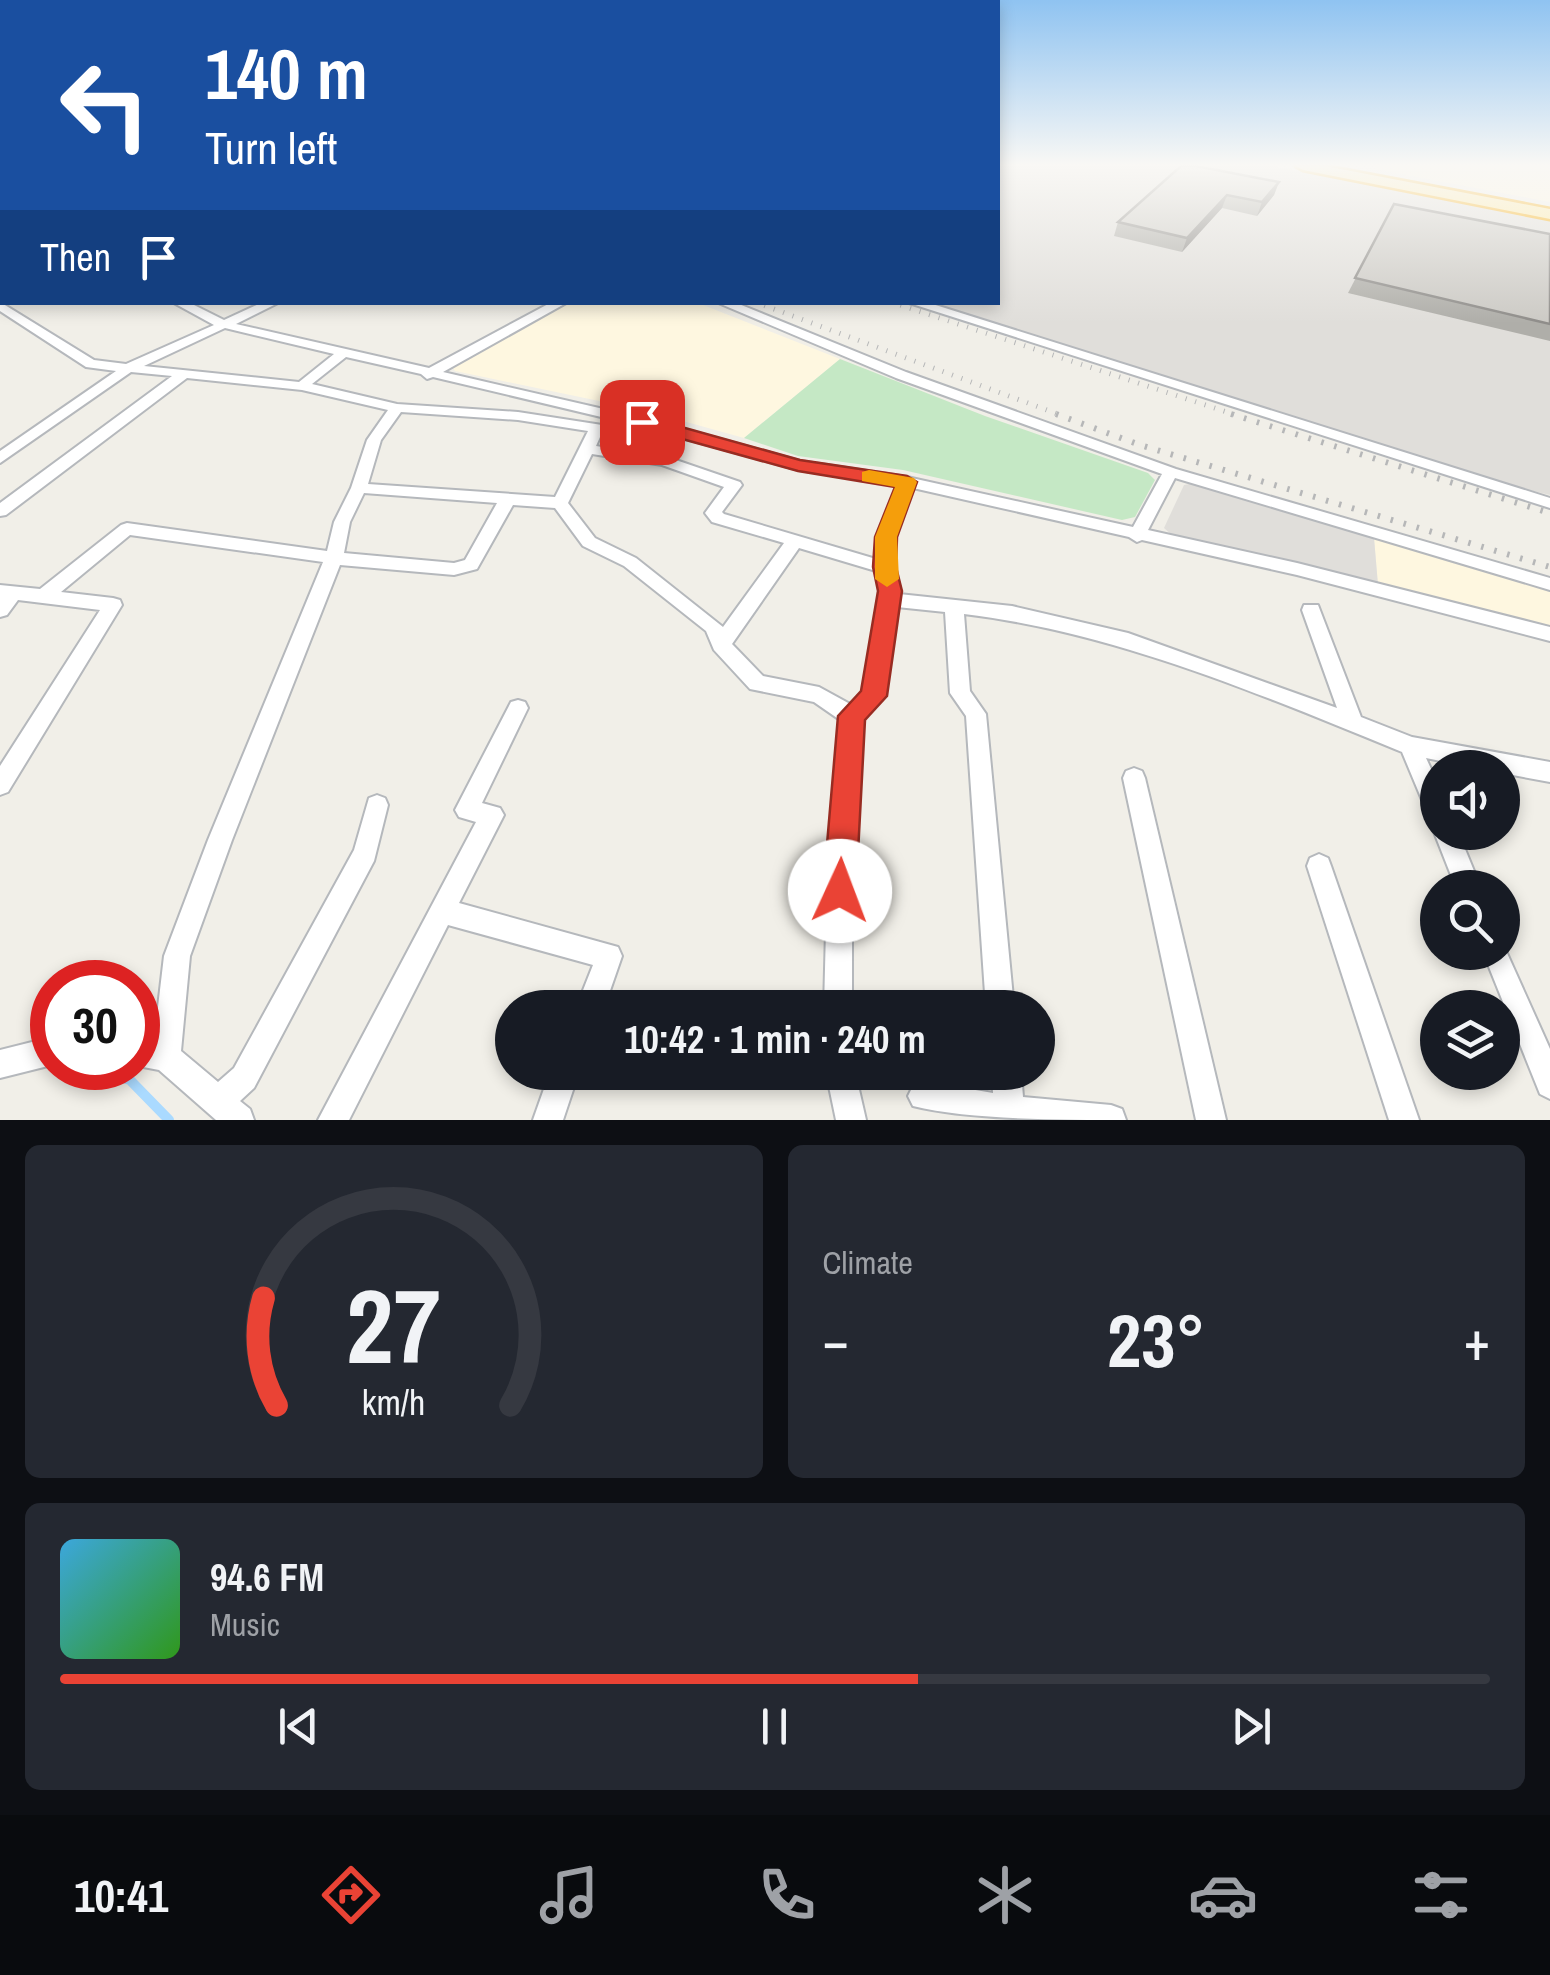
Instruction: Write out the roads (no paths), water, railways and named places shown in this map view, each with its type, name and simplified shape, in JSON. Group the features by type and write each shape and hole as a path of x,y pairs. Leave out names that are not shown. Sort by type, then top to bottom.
{"street":[{"path":"184,305 222,324 427,375 642,422 798,466 907,482 1315,573 1550,634"},
{"path":"0,458 130,367 267,305"},
{"path":"427,375 556,305"},
{"path":"730,305 970,401 1171,472 1550,584"},
{"path":"922,305 1550,503"},
{"path":"0,306 92,364 302,386 397,408 518,416 597,428 560,503"},
{"path":"302,386 342,354"},
{"path":"0,511 185,372"},
{"path":"160,1023 177,956 334,558 342,522 360,488 374,440 397,408"},
{"path":"588,449 666,461 734,485 713,513 718,518 884,567"},
{"path":"1137,536 1171,472"},
{"path":"838,990 840,852 852,716 874,696 888,600 886,537 907,482"},
{"path":"360,488 506,502 560,503"},
{"path":"43,597 127,529 334,558 454,569 472,565 506,502"},
{"path":"560,503 589,542 630,562 714,627 721,645 757,683 820,696 852,716"},
{"path":"721,645 795,541"},
{"path":"0,785 113,605 43,597 3,600"},
{"path":"888,600 1012,613 1128,640 1410,746 1550,772"},
{"path":"954,605 960,693 976,714 999,990"},
{"path":"1310,610 1353,722"},
{"path":"333,1120 492,815 466,810 518,708"},
{"path":"1410,746 1420,770"},
{"path":"1134,778 1212,1120"},
{"path":"160,1060 228,1111 365,853 377,805"},
{"path":"1320,866 1404,1120"},
{"path":"441,912 609,956 597,990"},
{"path":"1503,970 1550,1084"},
{"path":"0,1064 30,1056"},
{"path":"548,1120 559,1090"},
{"path":"844,1090 852,1120"},
{"path":"1007,1090 1009,1116"},
{"path":"923,1096 1009,1116 1110,1120"}],"waterway":[{"path":"140,1090 169,1120"}],"railway":[{"path":"763,305 1063,416"},
{"path":"900,305 1239,416"},
{"path":"1056,414 1140,445 1550,567"},
{"path":"1231,414 1550,513"}]}
